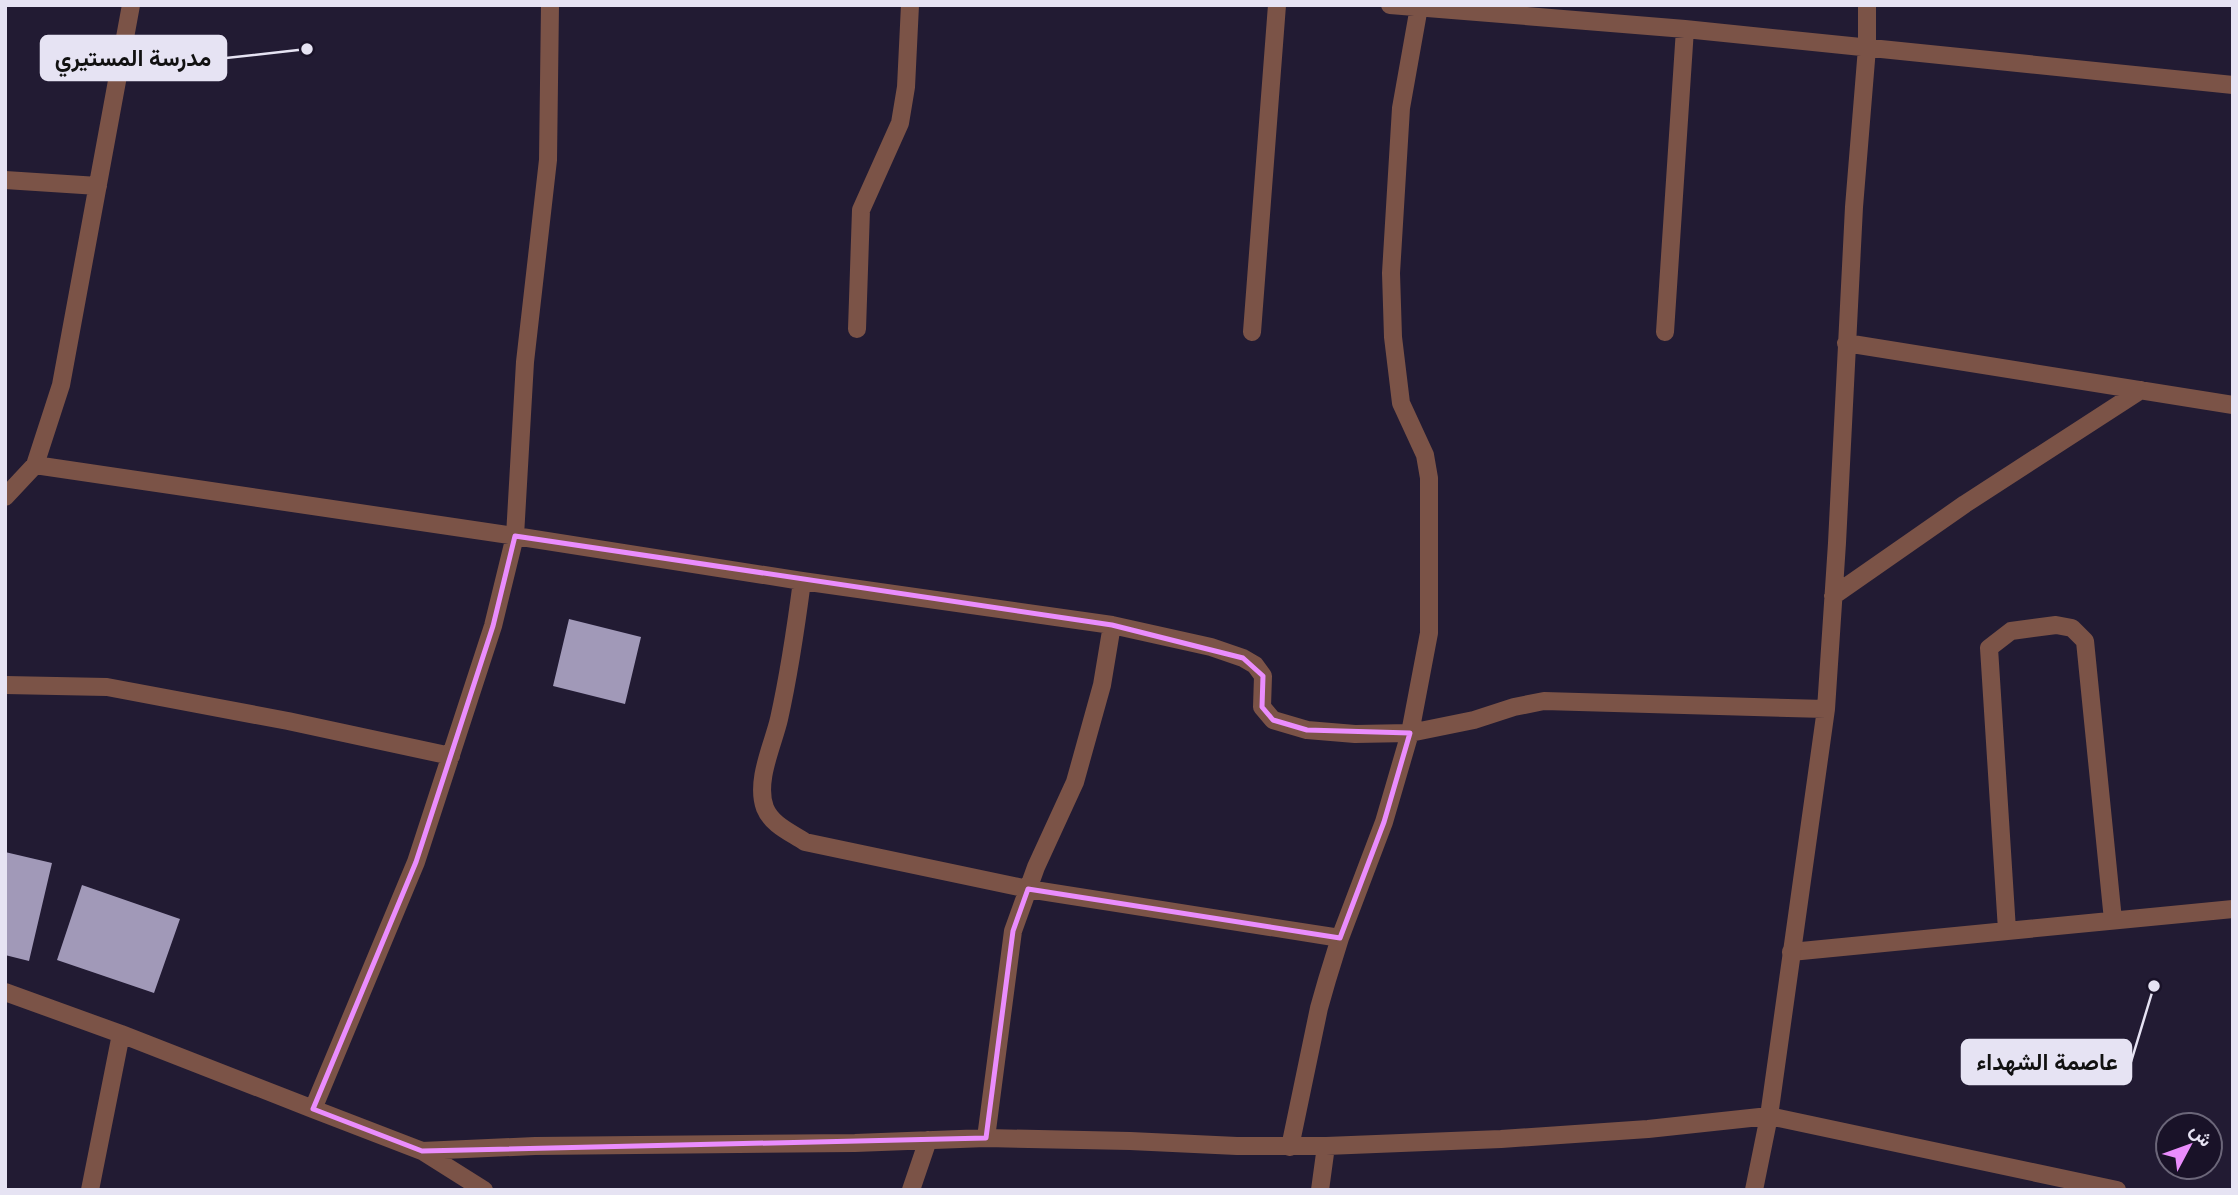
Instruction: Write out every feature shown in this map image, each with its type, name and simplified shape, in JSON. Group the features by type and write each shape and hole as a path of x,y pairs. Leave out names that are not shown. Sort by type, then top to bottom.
{"street":[{"path":"5,497 35,466 61,385 131,5"},
{"path":"313,1109 416,862 493,626 515,536 525,362 548,160 550,5"},
{"path":"857,329 860,210 900,123 906,86 910,5"},
{"path":"1252,332 1277,5"},
{"path":"1390,5 1685,29 2233,85"},
{"path":"1754,1190 1769,1116 1826,709 1854,207 1867,48 1867,5"},
{"path":"1290,1147 1319,1008 1339,938 1384,822 1410,733 1429,633 1429,478 1425,454 1401,403 1393,337 1391,273 1401,108 1419,7"},
{"path":"1665,332 1685,29"},
{"path":"5,180 98,186"},
{"path":"1846,342 2233,405"},
{"path":"1833,596 1965,504 2141,390"},
{"path":"35,466 1112,625 1211,647 1242,658 1255,665 1263,676 1262,707 1273,720 1307,730 1355,734 1410,733 1474,720 1544,701 1826,709"},
{"path":"802,581 779,718 763,774 765,806 775,823 805,842 1028,889 1339,938"},
{"path":"986,1138 1001,1006 1013,930 1075,782 1102,685 1112,625"},
{"path":"2007,930 1989,648 2011,631 2056,625 2072,628 2085,641 2113,920"},
{"path":"5,685 107,687 288,721 451,756"},
{"path":"1791,952 2233,909"},
{"path":"5,992 422,1151 484,1190"},
{"path":"90,1190 121,1034"},
{"path":"422,1151 535,1146 855,1143 986,1138 1130,1140 1290,1147 1527,1137 1647,1129 1769,1116 2117,1190"},
{"path":"911,1190 928,1140"},
{"path":"1320,1190 1326,1146"}],"highlighted area":[{"path":"515,536 1112,625 1243,658 1263,676 1262,707 1273,720 1307,730 1410,733 1384,822 1340,938 1028,889 1013,931 986,1138 422,1151 313,1109 416,862 493,626"}],"building":[{"path":"569,619 641,637 625,704 553,686"},
{"path":"5,852 52,863 29,961 5,955"},
{"path":"82,885 180,919 154,993 57,960"}],"place":[{"name":"مدرسة المستيري","path":"307,49"},
{"name":"عاصمة الشهداء","path":"2154,986"}]}
